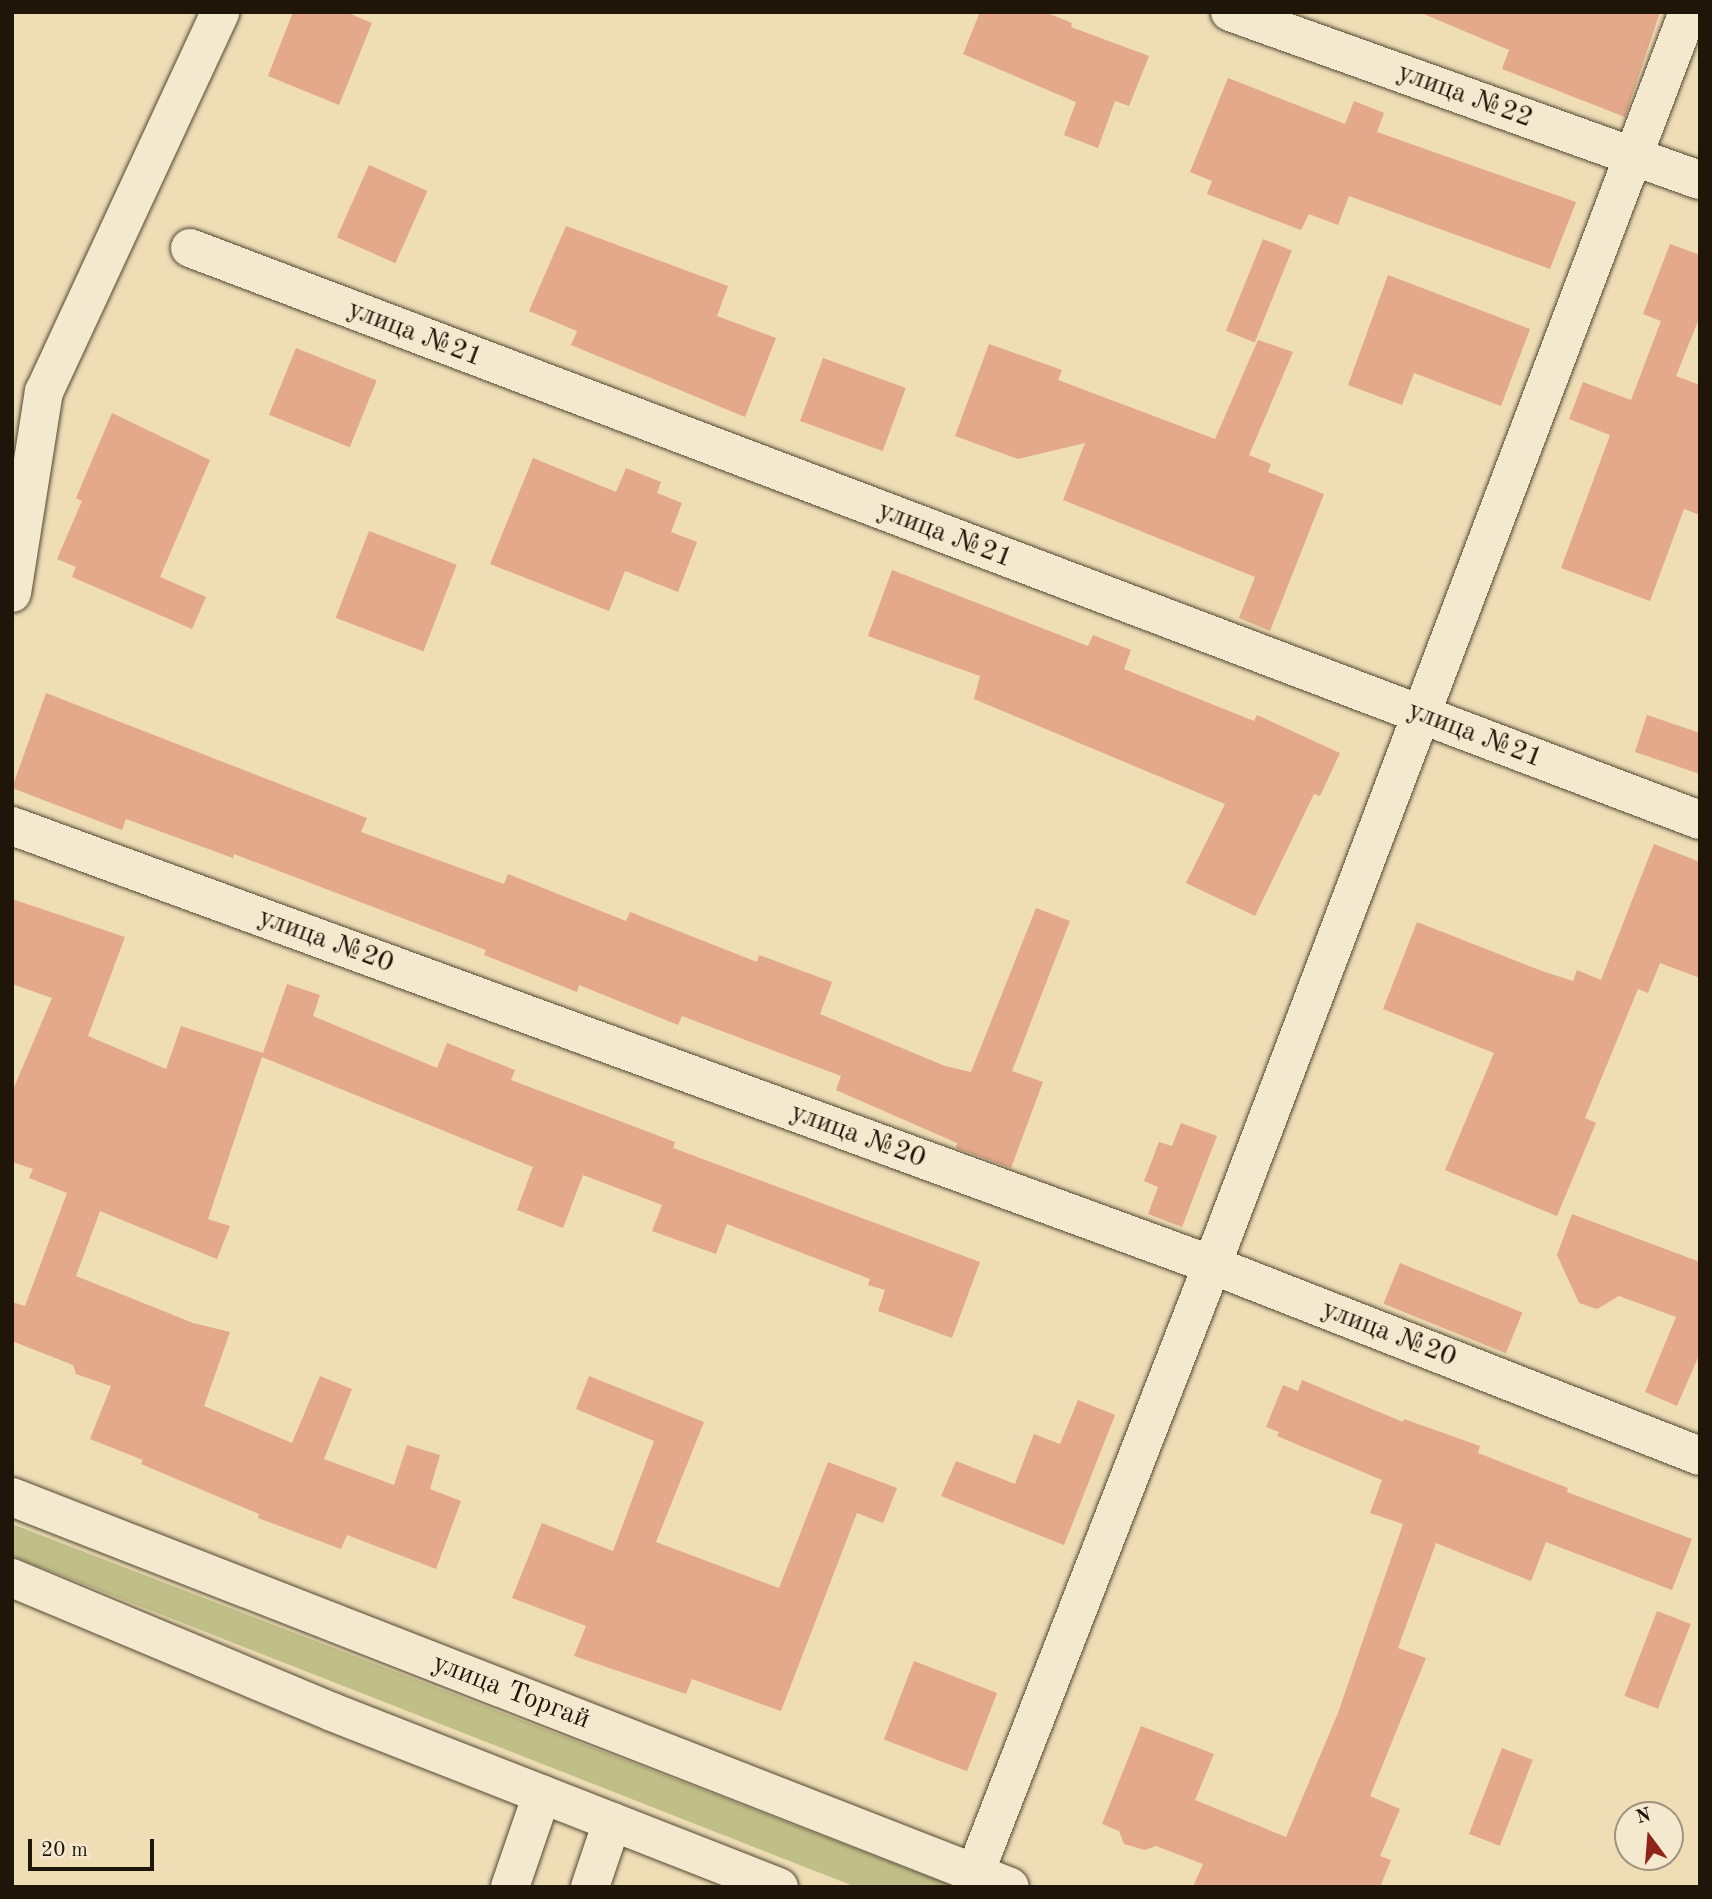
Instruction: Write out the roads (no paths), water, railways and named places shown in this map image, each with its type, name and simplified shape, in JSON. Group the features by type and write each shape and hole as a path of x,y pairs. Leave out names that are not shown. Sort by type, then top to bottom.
{"street":[{"path":"12,593 18,507 44,392 220,12"},
{"name":"улица №22","path":"1230,12 1700,180"},
{"path":"975,1873 1212,1265 1688,12"},
{"name":"улица №21","path":"190,248 1700,820"},
{"name":"улица №20","path":"12,826 1212,1265 1700,1456"},
{"name":"улица Торгай","path":"12,1497 1010,1887"},
{"path":"12,1578 331,1712 779,1887"},
{"path":"510,1887 542,1794"},
{"path":"590,1887 612,1822"}]}
